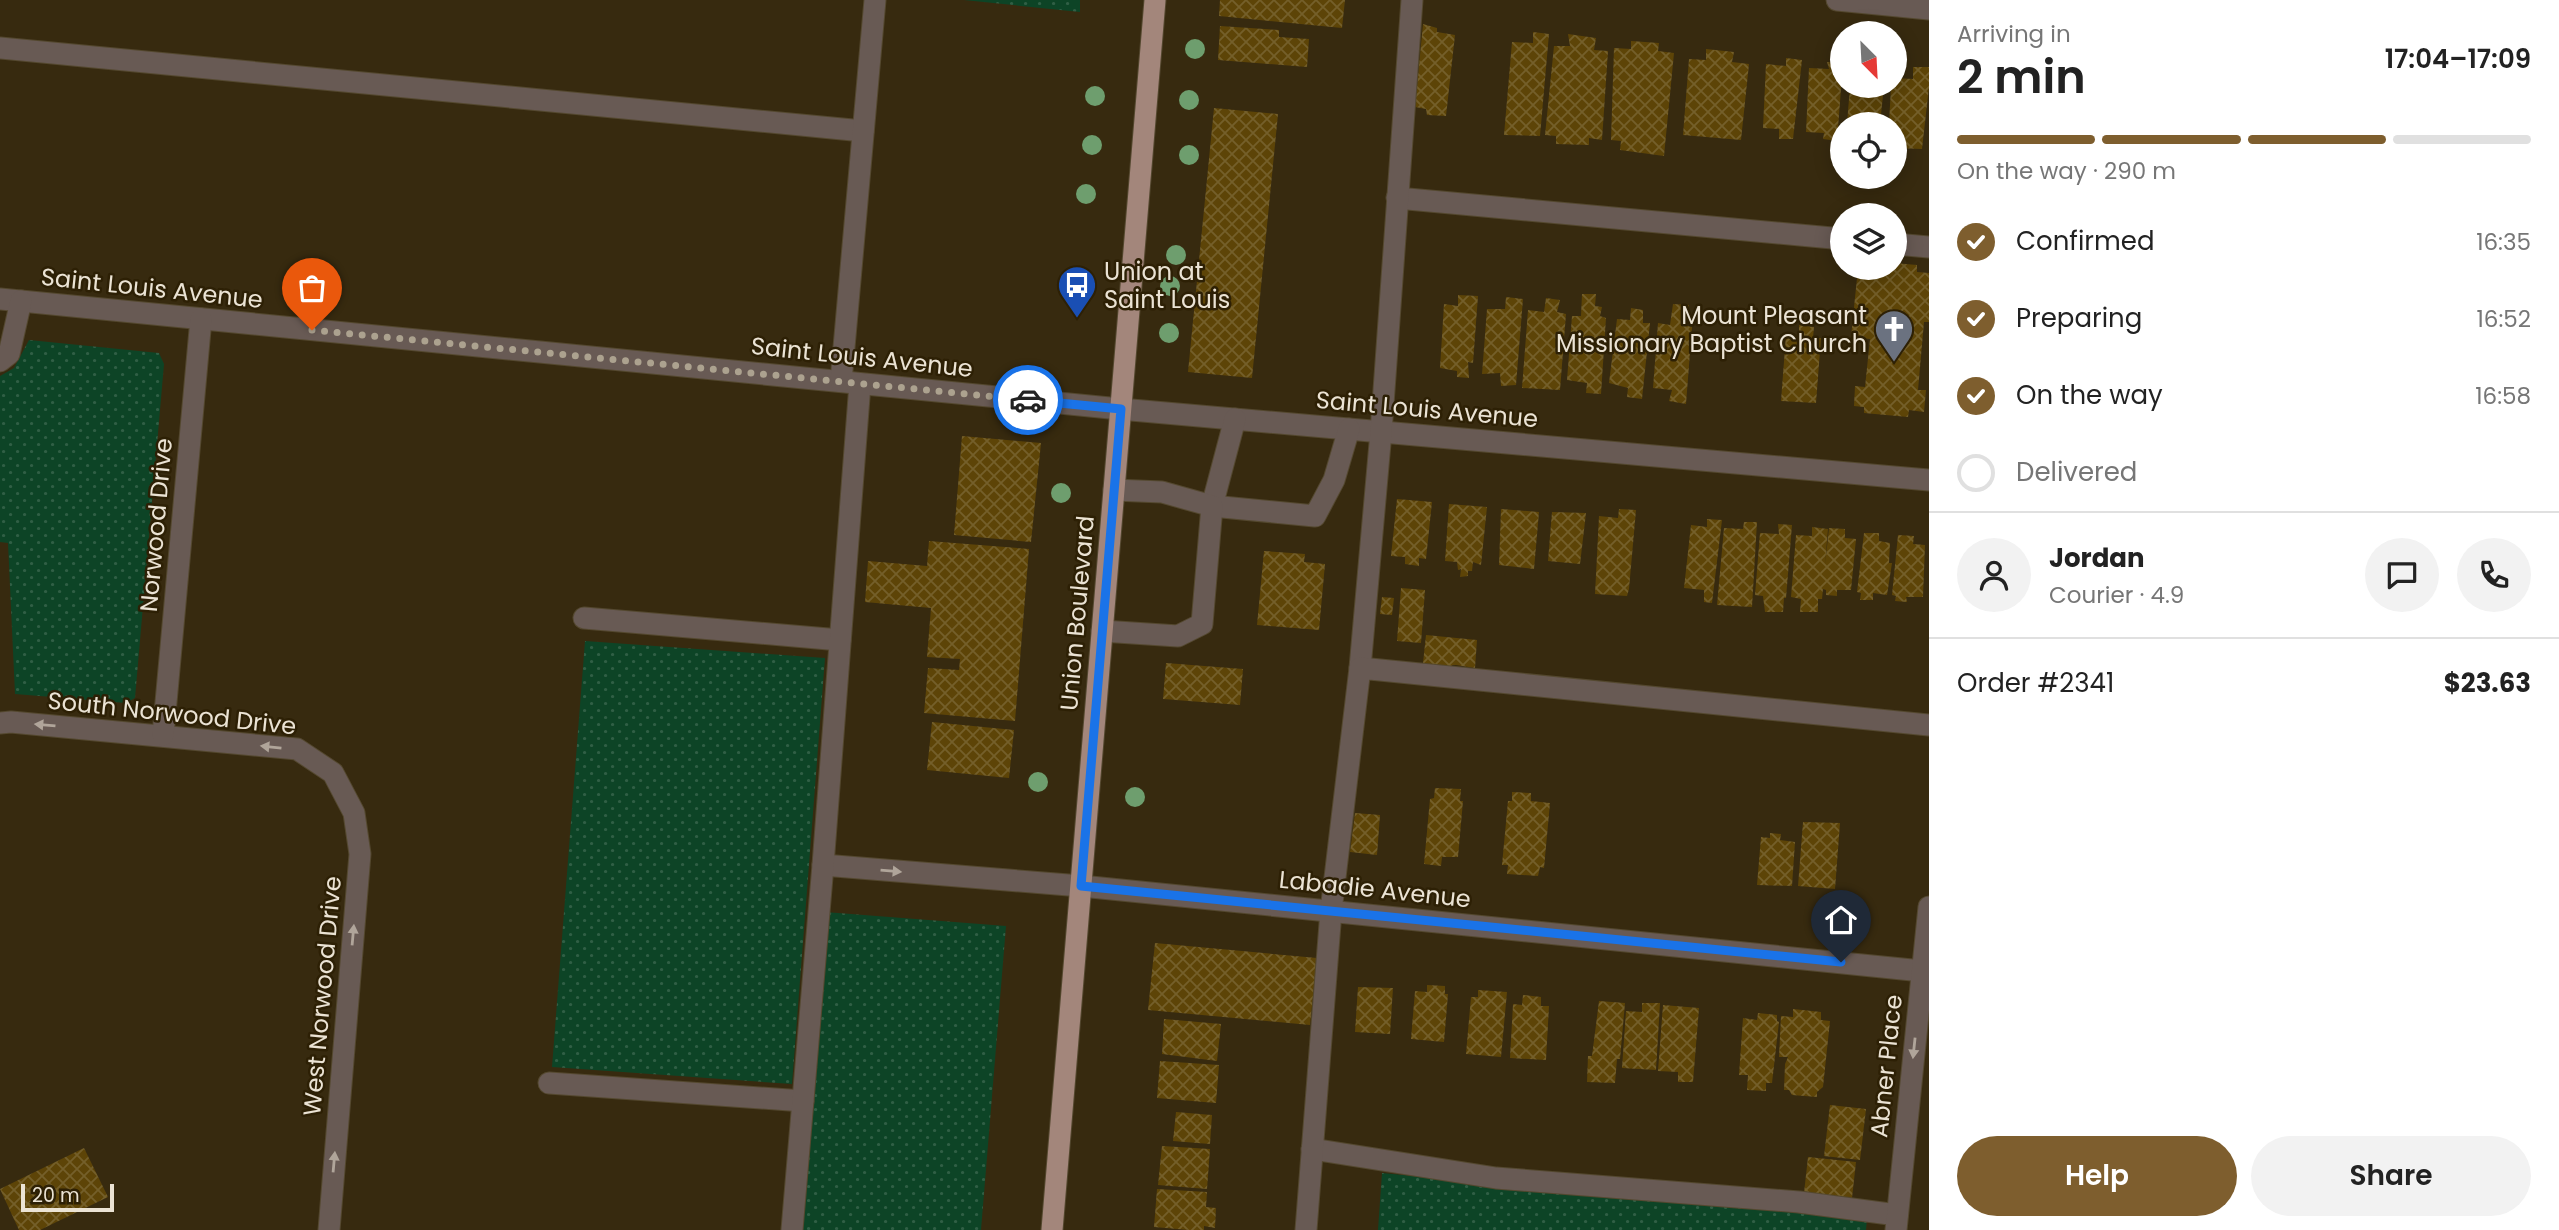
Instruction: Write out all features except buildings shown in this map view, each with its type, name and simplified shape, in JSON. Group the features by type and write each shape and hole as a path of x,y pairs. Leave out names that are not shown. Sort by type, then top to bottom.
{"main road":[{"name":"Union Boulevard","path":"1052,1230 1155,0"}],"street":[{"path":"792,1230 840,640 863,131 875,0"},
{"path":"1306,1230 1331,911 1360,668 1381,432 1412,0"},
{"path":"1837,0 1929,9"},
{"path":"0,48 863,131"},
{"path":"1397,198 1830,238"},
{"path":"1907,245 1929,247"},
{"path":"0,361 9,354 11,300"},
{"name":"Saint Louis Avenue","path":"11,300 1121,409 1929,480"},
{"name":"Norwood Drive","path":"163,735 201,319"},
{"path":"1102,631 1178,636 1202,624 1212,506 1235,419"},
{"path":"1114,490 1162,492 1212,506 1315,516 1334,480 1349,429"},
{"path":"584,618 840,640"},
{"path":"1360,668 1929,725"},
{"name":"South Norwood Drive","path":"0,723 163,735 297,749 332,773"},
{"name":"West Norwood Drive","path":"328,1230 360,854 354,813 332,773"},
{"name":"Labadie Avenue","path":"823,865 1081,886 1922,971"},
{"name":"Abner Place","path":"1896,1223 1929,907"},
{"path":"549,1083 803,1101"},
{"path":"1312,1149 1496,1178 1799,1202 1896,1223"}],"green space":[{"path":"964,0 1080,0 1080,12"},
{"path":"29,340 159,353 164,364 135,698 126,703 15,694 8,543 0,542 0,376 14,368"},
{"path":"585,641 825,658 792,1084 552,1067"},
{"path":"825,912 1006,926 981,1230 799,1230"},
{"path":"1382,1173 1867,1219 1866,1230 1378,1230"}],"way so far":[{"path":"312,330 1028,400"}],"place":[{"name":"Union at Saint Louis","path":"1077,319"},
{"name":"Mount Pleasant Missionary Baptist Church","path":"1894,363"}],"route":[{"path":"1028,400 1121,409 1081,886 1841,962"}]}
